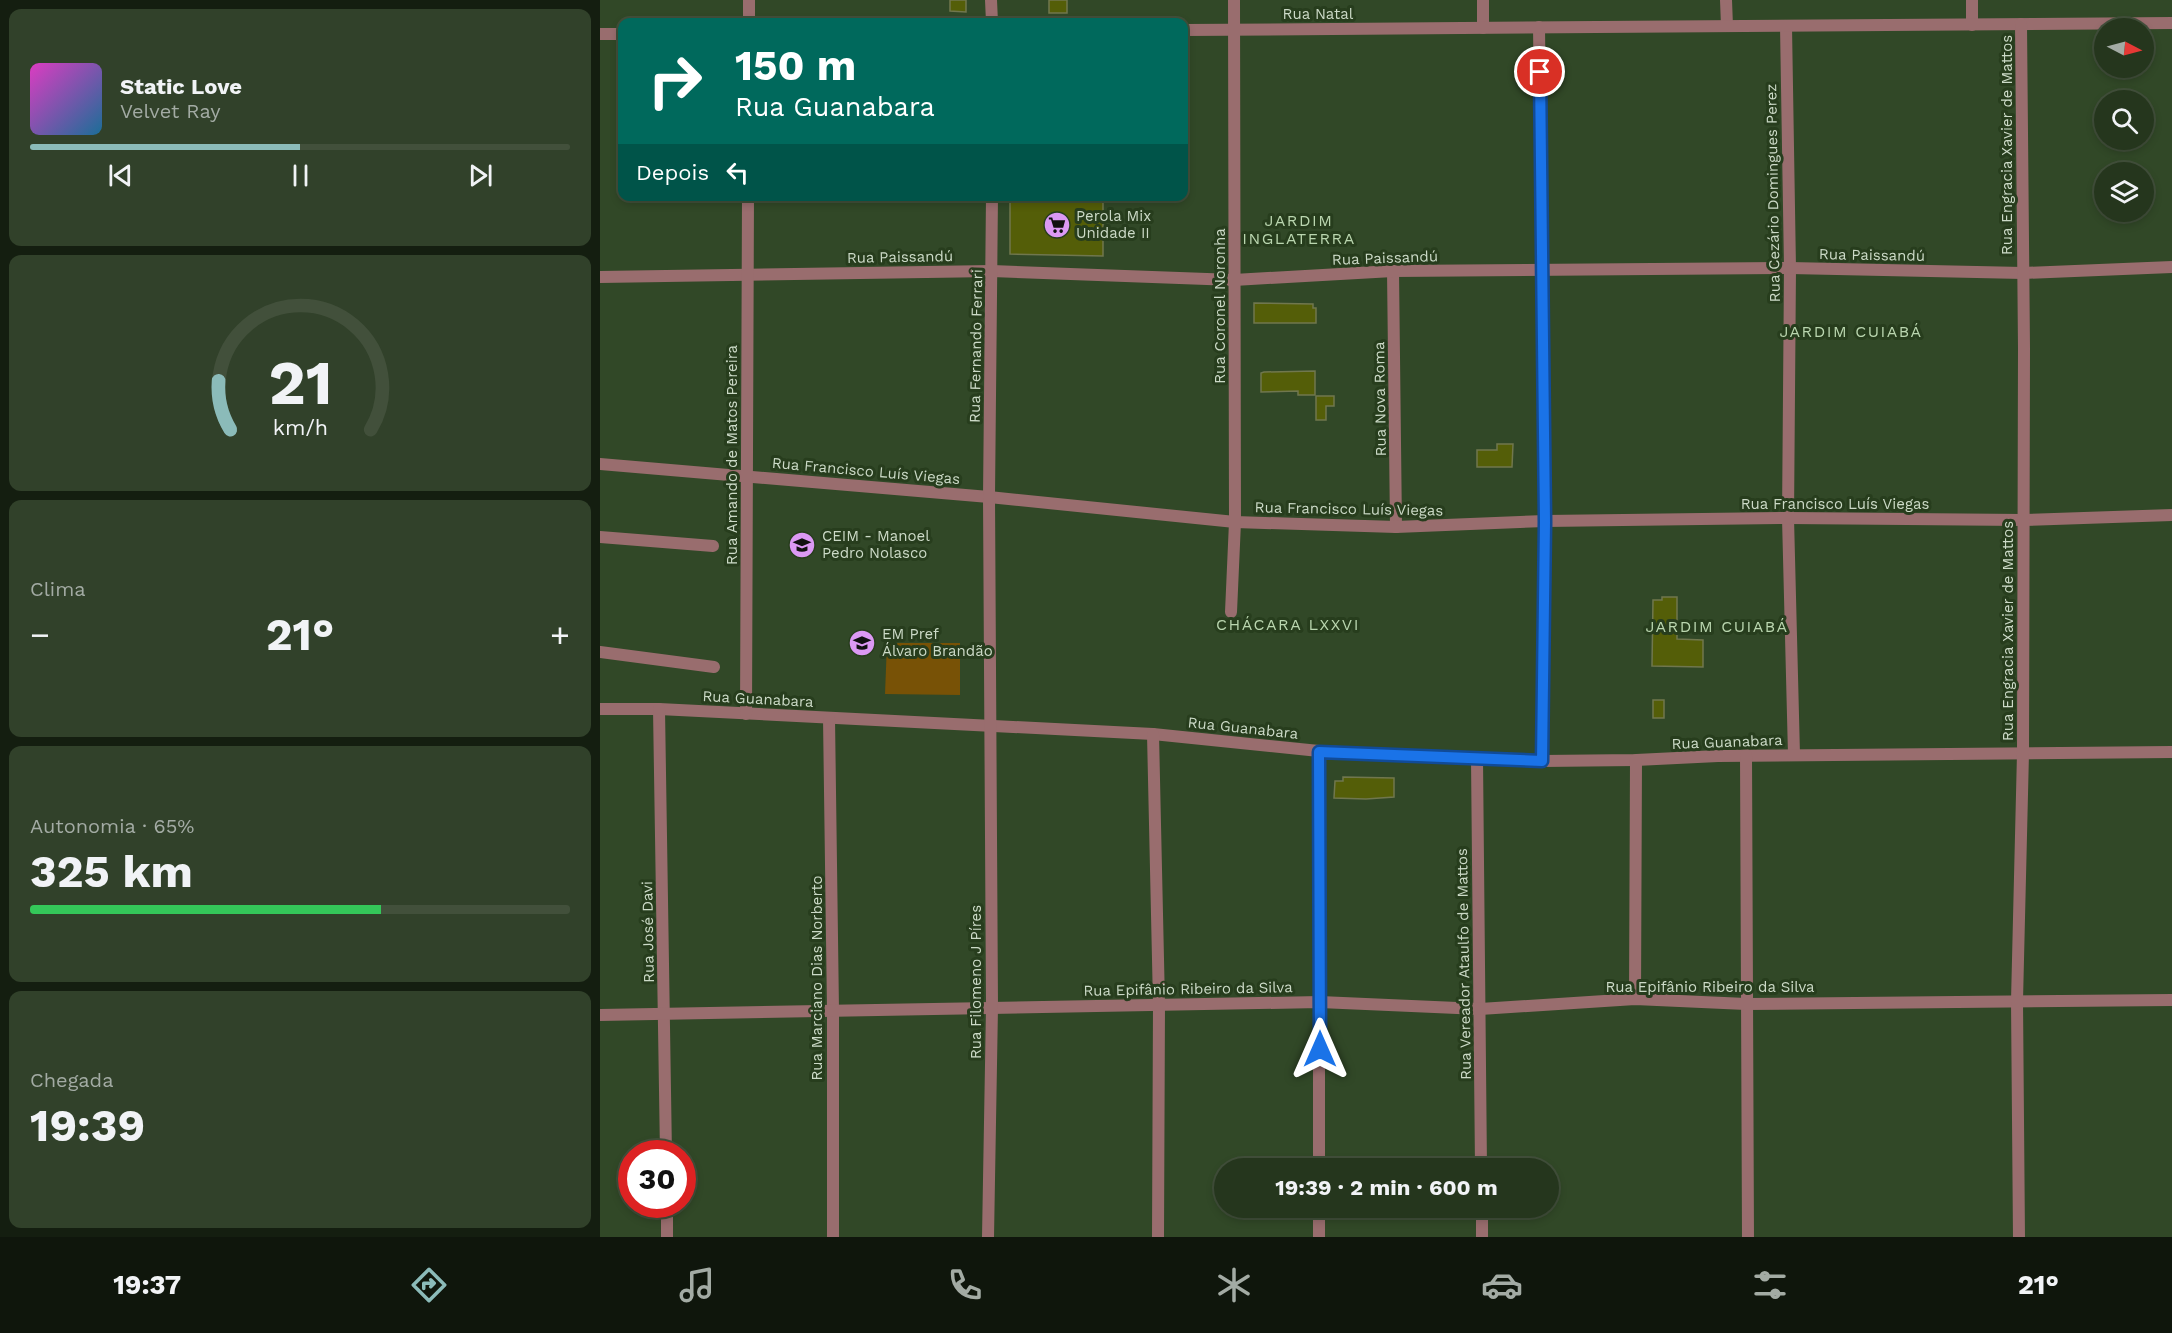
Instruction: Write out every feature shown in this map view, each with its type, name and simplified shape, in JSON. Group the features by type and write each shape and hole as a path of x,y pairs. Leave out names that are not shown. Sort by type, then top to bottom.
{"street":[{"path":"749,0 749,18"},
{"path":"991,0 992,18"},
{"name":"Rua Coronel Noronha","path":"1231,612 1235,522 1234,0"},
{"path":"1483,0 1483,28"},
{"path":"1726,0 1727,26"},
{"path":"1972,0 1972,25"},
{"name":"Rua Natal","path":"1188,30 2172,23"},
{"name":"Rua Engracia Xavier de Mattos","path":"2019,1237 2017,1001 2023,753 2021,24"},
{"name":"Rua Cezário Domingues Perez","path":"1786,26 1790,268 1788,518 1794,755"},
{"path":"1539,27 1545,522 1542,761"},
{"path":"600,34 618,34"},
{"name":"Rua Amando de Matos Pereira","path":"747,714 748,201"},
{"name":"Rua Fernando Ferrari","path":"989,727 992,201"},
{"name":"Rua Paissandú","path":"600,277 992,271 1234,280 1393,270 1790,268 2023,273 2172,267"},
{"name":"Rua Nova Roma","path":"1393,270 1396,527"},
{"name":"Rua Francisco Luís Viegas","path":"600,464 989,496 1235,522 1396,527 1788,518 2023,520 2172,515"},
{"path":"600,537 713,546"},
{"path":"600,652 714,667"},
{"name":"Rua Guanabara","path":"600,708 1153,734 1319,752 1542,761 1746,755 2172,752"},
{"name":"Rua José Davi","path":"658,709 666,1140"},
{"name":"Rua Marciano Dias Norberto","path":"829,718 833,1237"},
{"name":"Rua Filomeno J Píres","path":"988,1237 992,1007 989,727"},
{"path":"1153,734 1159,1004 1158,1237"},
{"path":"1319,752 1319,1158"},
{"path":"1746,755 1748,1237"},
{"name":"Rua Vereador Ataulfo de Mattos","path":"1477,759 1481,1158"},
{"path":"1635,999 1636,760"},
{"name":"Rua Epifânio Ribeiro da Silva","path":"600,1015 665,1012 1320,1002 1480,1009 1635,999 1746,1004 2172,1000"},
{"path":"667,1218 667,1237"},
{"path":"1318,1237 1319,1218"},
{"path":"1482,1218 1482,1237"}],"shaded area":[{"path":"887,643 960,643 960,695 885,694"}],"building":[{"path":"950,0 966,0 966,12 950,11"},
{"path":"1049,0 1067,0 1067,13 1049,13"},
{"name":"Perola Mix Unidade II","path":"1010,201 1103,201 1103,256 1010,254"},
{"path":"1254,303 1313,304 1313,308 1316,308 1316,323 1254,323"},
{"path":"1315,371 1315,395 1298,395 1298,391 1261,392 1261,373"},
{"path":"1316,396 1334,396 1334,406 1326,406 1326,420 1316,420"},
{"path":"1497,444 1513,444 1512,467 1477,467 1477,450 1497,450"},
{"path":"1662,597 1677,597 1677,639 1703,640 1703,667 1652,666 1653,600 1662,600"},
{"path":"1653,700 1664,700 1664,718 1653,718"},
{"path":"1343,777 1394,778 1394,797 1334,798 1335,781 1343,781"}],"place":[{"name":"Perola Mix Unidade II","path":"1057,225"},
{"name":"CEIM - Manoel Pedro Nolasco","path":"802,545"},
{"name":"EM Pref Álvaro Brandão","path":"862,643"}],"district":[{"name":"JARDIM INGLATERRA","path":"1299,229"},
{"name":"JARDIM CUIABÁ","path":"1851,331"},
{"name":"CHÁCARA LXXVI","path":"1288,624"},
{"name":"JARDIM CUIABÁ","path":"1717,626"}],"route":[{"path":"1320,1049 1319,752 1542,761 1545,522 1540,72"}]}
